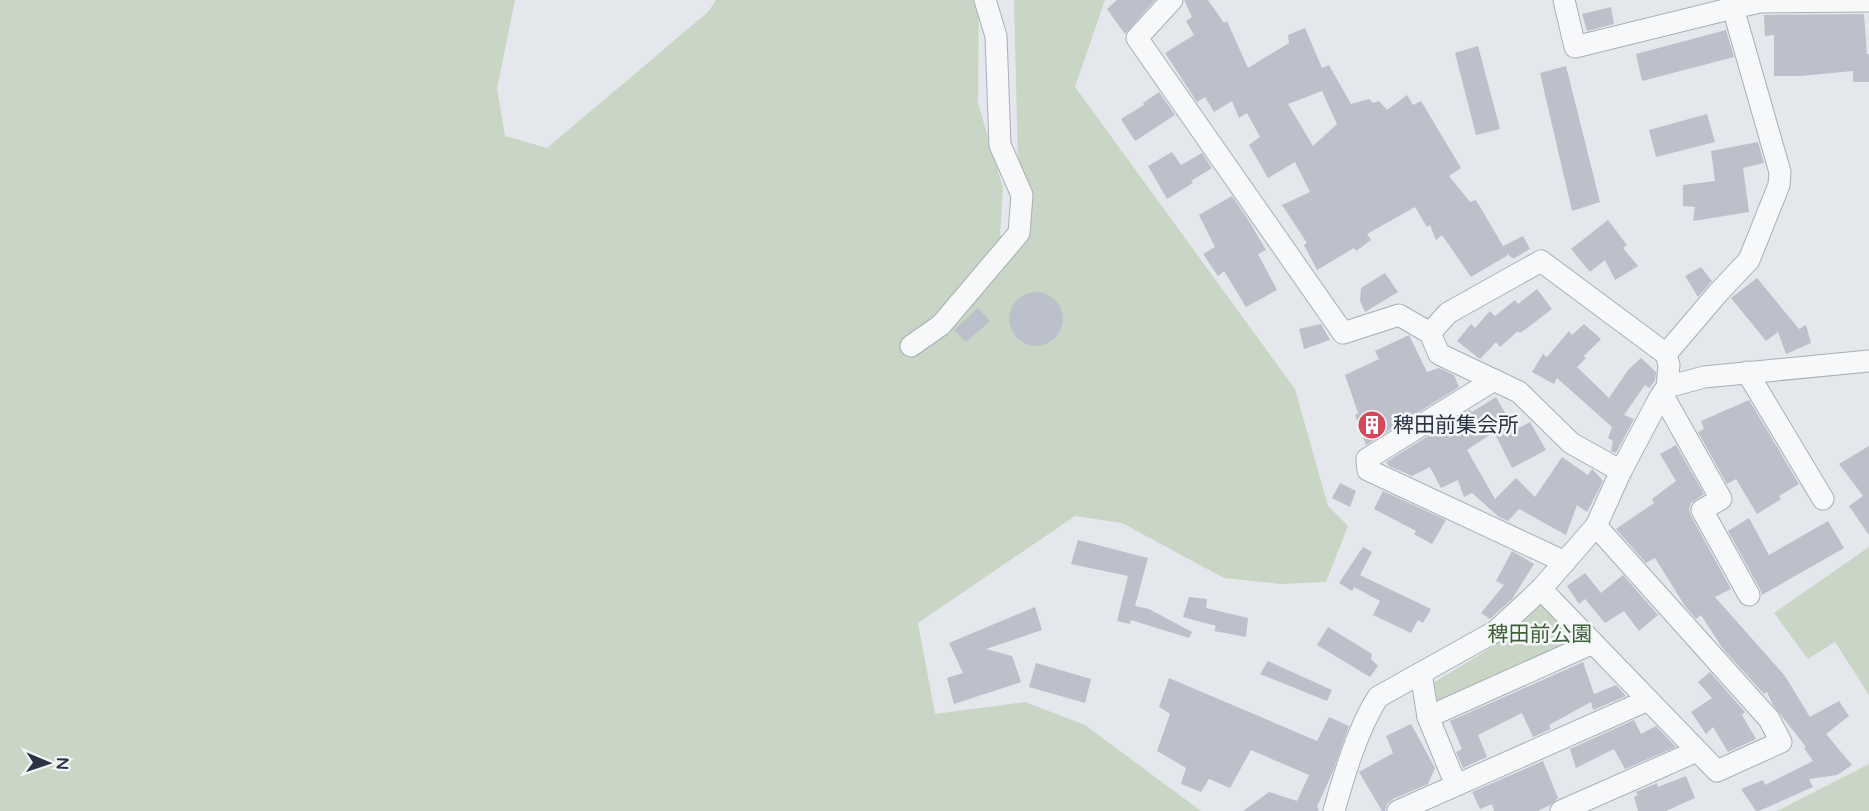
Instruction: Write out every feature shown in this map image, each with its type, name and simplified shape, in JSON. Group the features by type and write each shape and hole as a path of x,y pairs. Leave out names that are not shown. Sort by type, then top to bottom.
{"street":[{"path":"911,346 940,325 1019,233 1022,195 1000,145 996,36 985,0"},
{"path":"1172,0 1137,39 1343,333 1400,315 1430,333 1439,354 1519,392 1571,443 1621,471"},
{"path":"1564,0 1575,46 1760,2 1869,1"},
{"path":"1666,354 1749,260 1779,185 1780,172 1733,8"},
{"path":"1334,811 1368,713 1378,697 1496,631 1541,589 1596,526 1621,471 1665,391 1670,365 1666,354 1541,261 1448,314 1430,333"},
{"path":"1665,391 1704,377 1869,361"},
{"path":"1747,372 1823,499"},
{"path":"1494,380 1366,459 1368,470 1565,562"},
{"path":"1665,391 1721,499 1702,510 1749,595"},
{"path":"1541,589 1717,771 1781,742 1769,719 1596,526"},
{"path":"1428,717 1593,643"},
{"path":"1421,673 1428,717 1456,785"},
{"path":"1398,811 1648,700"},
{"path":"1561,811 1697,751"}],"green space":[{"path":"0,0 515,0 497,89 505,136 547,148 708,12 716,0 979,0 978,103 1003,188 1000,235 1023,244 1032,202 1018,162 1014,0 1105,0 1075,87 1295,389 1328,506 1348,526 1326,582 1281,584 1224,578 1122,523 1075,516 918,623 935,714 1025,702 1085,725 1201,811 0,811"},
{"path":"1869,547 1869,695 1835,642 1808,659 1774,613"},
{"name":"稗田前公園","path":"1544,603 1582,641 1438,706 1433,683 1489,649 1511,631 1532,604"},
{"path":"1869,764 1869,811 1777,811"}],"building":[{"path":"1117,0 1155,0 1125,34 1107,9"},
{"path":"1184,0 1208,0 1224,23 1227,21 1248,68 1289,43 1288,35 1305,28 1322,68 1329,65 1351,104 1369,99 1373,103 1379,101 1387,110 1407,95 1413,105 1421,101 1461,168 1449,176 1470,202 1476,200 1503,246 1523,236 1530,249 1513,259 1506,252 1508,255 1471,277 1442,235 1436,240 1430,225 1427,227 1415,207 1367,234 1371,240 1356,251 1354,248 1317,270 1304,245 1307,243 1282,205 1310,192 1295,162 1268,178 1249,145 1260,137 1247,113 1239,118 1232,101 1214,112 1205,97 1197,102 1165,53 1194,35 1186,21 1192,17","holes":["1322,91 1337,124 1313,146 1288,104"]},
{"path":"1611,7 1614,24 1587,31 1582,14"},
{"path":"1864,14 1867,54 1869,54 1869,82 1853,82 1853,71 1774,76 1774,35 1765,36 1764,15"},
{"path":"1726,30 1734,57 1642,81 1636,54"},
{"path":"1478,46 1500,129 1476,135 1455,53"},
{"path":"1566,66 1600,202 1572,211 1540,73"},
{"path":"1159,92 1175,115 1135,141 1121,119 1144,105 1143,103"},
{"path":"1707,114 1715,142 1656,157 1649,130"},
{"path":"1758,142 1764,163 1743,168 1749,212 1693,221 1695,207 1683,206 1683,185 1715,181 1711,151"},
{"path":"1172,152 1181,165 1202,153 1212,168 1167,199 1148,166"},
{"path":"1232,196 1266,250 1258,254 1277,290 1246,307 1224,271 1218,276 1203,254 1215,247 1199,215"},
{"path":"1608,220 1627,245 1623,248 1638,266 1615,280 1605,260 1590,272 1571,249"},
{"path":"1701,267 1712,281 1698,297 1685,276"},
{"path":"1385,273 1398,292 1365,312 1360,301 1361,288"},
{"path":"1757,278 1799,329 1806,325 1811,343 1786,354 1778,332 1766,341 1731,298"},
{"path":"1537,289 1552,309 1520,333 1518,331 1500,347 1496,342 1480,359 1457,341 1471,324 1475,328 1490,311 1495,316 1515,300 1518,304"},
{"path":"1036,292 1055,300 1063,319 1055,338 1036,346 1017,338 1009,319 1017,300"},
{"path":"978,308 990,321 966,342 954,330"},
{"path":"1321,324 1330,340 1304,349 1299,329"},
{"path":"1584,324 1601,339 1584,356 1586,358 1577,367 1609,398 1628,370 1641,358 1656,372 1655,381 1649,388 1645,385 1624,415 1634,419 1616,453 1611,451 1613,441 1608,438 1612,427 1557,378 1554,384 1532,372 1543,354 1547,357 1569,331 1572,335"},
{"path":"1409,335 1427,372 1439,368 1454,375 1459,387 1366,445 1355,415 1358,413 1345,375 1379,359 1375,351"},
{"path":"1496,397 1515,430 1530,422 1546,450 1512,468 1494,432 1467,450 1495,499 1516,478 1535,497 1562,457 1588,475 1592,469 1603,481 1587,512 1577,505 1566,535 1519,509 1508,521 1499,517 1472,493 1464,497 1458,480 1441,488 1430,467 1412,476 1389,466 1386,462 1470,410 1472,412"},
{"path":"1749,400 1799,484 1779,496 1781,499 1757,514 1736,479 1727,484 1698,432 1704,429 1701,421"},
{"path":"1676,445 1704,494 1691,503 1689,509 1691,516 1731,589 1715,597 1785,676 1810,717 1839,701 1849,716 1826,734 1852,765 1837,775 1809,779 1813,787 1759,811 1756,811 1741,789 1763,780 1765,785 1813,761 1804,748 1806,747 1773,705 1767,692 1764,694 1723,649 1701,615 1696,619 1685,606 1655,558 1646,563 1616,529 1654,503 1652,499 1676,481 1660,454"},
{"path":"1869,446 1869,535 1849,506 1863,496 1839,464"},
{"path":"1340,483 1356,491 1350,507 1332,498"},
{"path":"1383,491 1446,520 1432,544 1414,534 1416,531 1374,509"},
{"path":"1749,518 1769,555 1828,521 1844,548 1762,595 1728,531"},
{"path":"1078,540 1148,558 1135,606 1149,609 1192,632 1189,638 1131,620 1130,624 1117,621 1128,576 1071,564"},
{"path":"1363,547 1372,552 1360,575 1431,609 1423,623 1418,620 1411,633 1373,615 1380,601 1354,587 1352,591 1339,583"},
{"path":"1512,551 1534,564 1512,599 1490,619 1481,613 1504,585 1496,581"},
{"path":"1585,573 1601,593 1623,575 1658,615 1639,631 1624,611 1605,623 1585,599 1579,604 1567,586"},
{"path":"1189,597 1207,599 1206,608 1248,618 1246,637 1214,631 1216,626 1183,617"},
{"path":"1035,607 1042,630 986,649 1012,656 1021,682 954,704 947,678 963,673 949,643"},
{"path":"1328,627 1372,654 1371,659 1378,666 1370,677 1317,645"},
{"path":"1268,661 1332,690 1327,701 1260,674"},
{"path":"1583,662 1594,694 1616,685 1626,696 1593,710 1591,702 1549,725 1551,729 1533,737 1522,713 1478,735 1487,757 1463,768 1456,752 1462,749 1450,721"},
{"path":"1036,663 1091,679 1085,703 1029,687"},
{"path":"1710,672 1745,712 1742,715 1756,739 1728,752 1713,727 1706,734 1691,712 1712,698 1698,682"},
{"path":"1169,678 1317,741 1329,717 1349,726 1317,807 1318,811 1243,811 1269,792 1297,801 1309,775 1251,750 1230,788 1209,779 1201,792 1181,784 1186,768 1157,751 1170,714 1159,707"},
{"path":"1634,720 1641,734 1656,726 1676,747 1625,769 1614,749 1576,768 1570,749"},
{"path":"1411,724 1435,768 1428,784 1393,799 1387,804 1385,811 1382,811 1359,772 1393,753 1386,736"},
{"path":"1543,761 1558,798 1550,805 1538,811 1494,811 1492,804 1480,809 1472,792"},
{"path":"1686,776 1695,798 1666,811 1638,811 1634,797 1638,795 1636,792 1657,783 1658,787"}],"place":[{"name":"稗田前集会所","path":"1372,425"}]}
